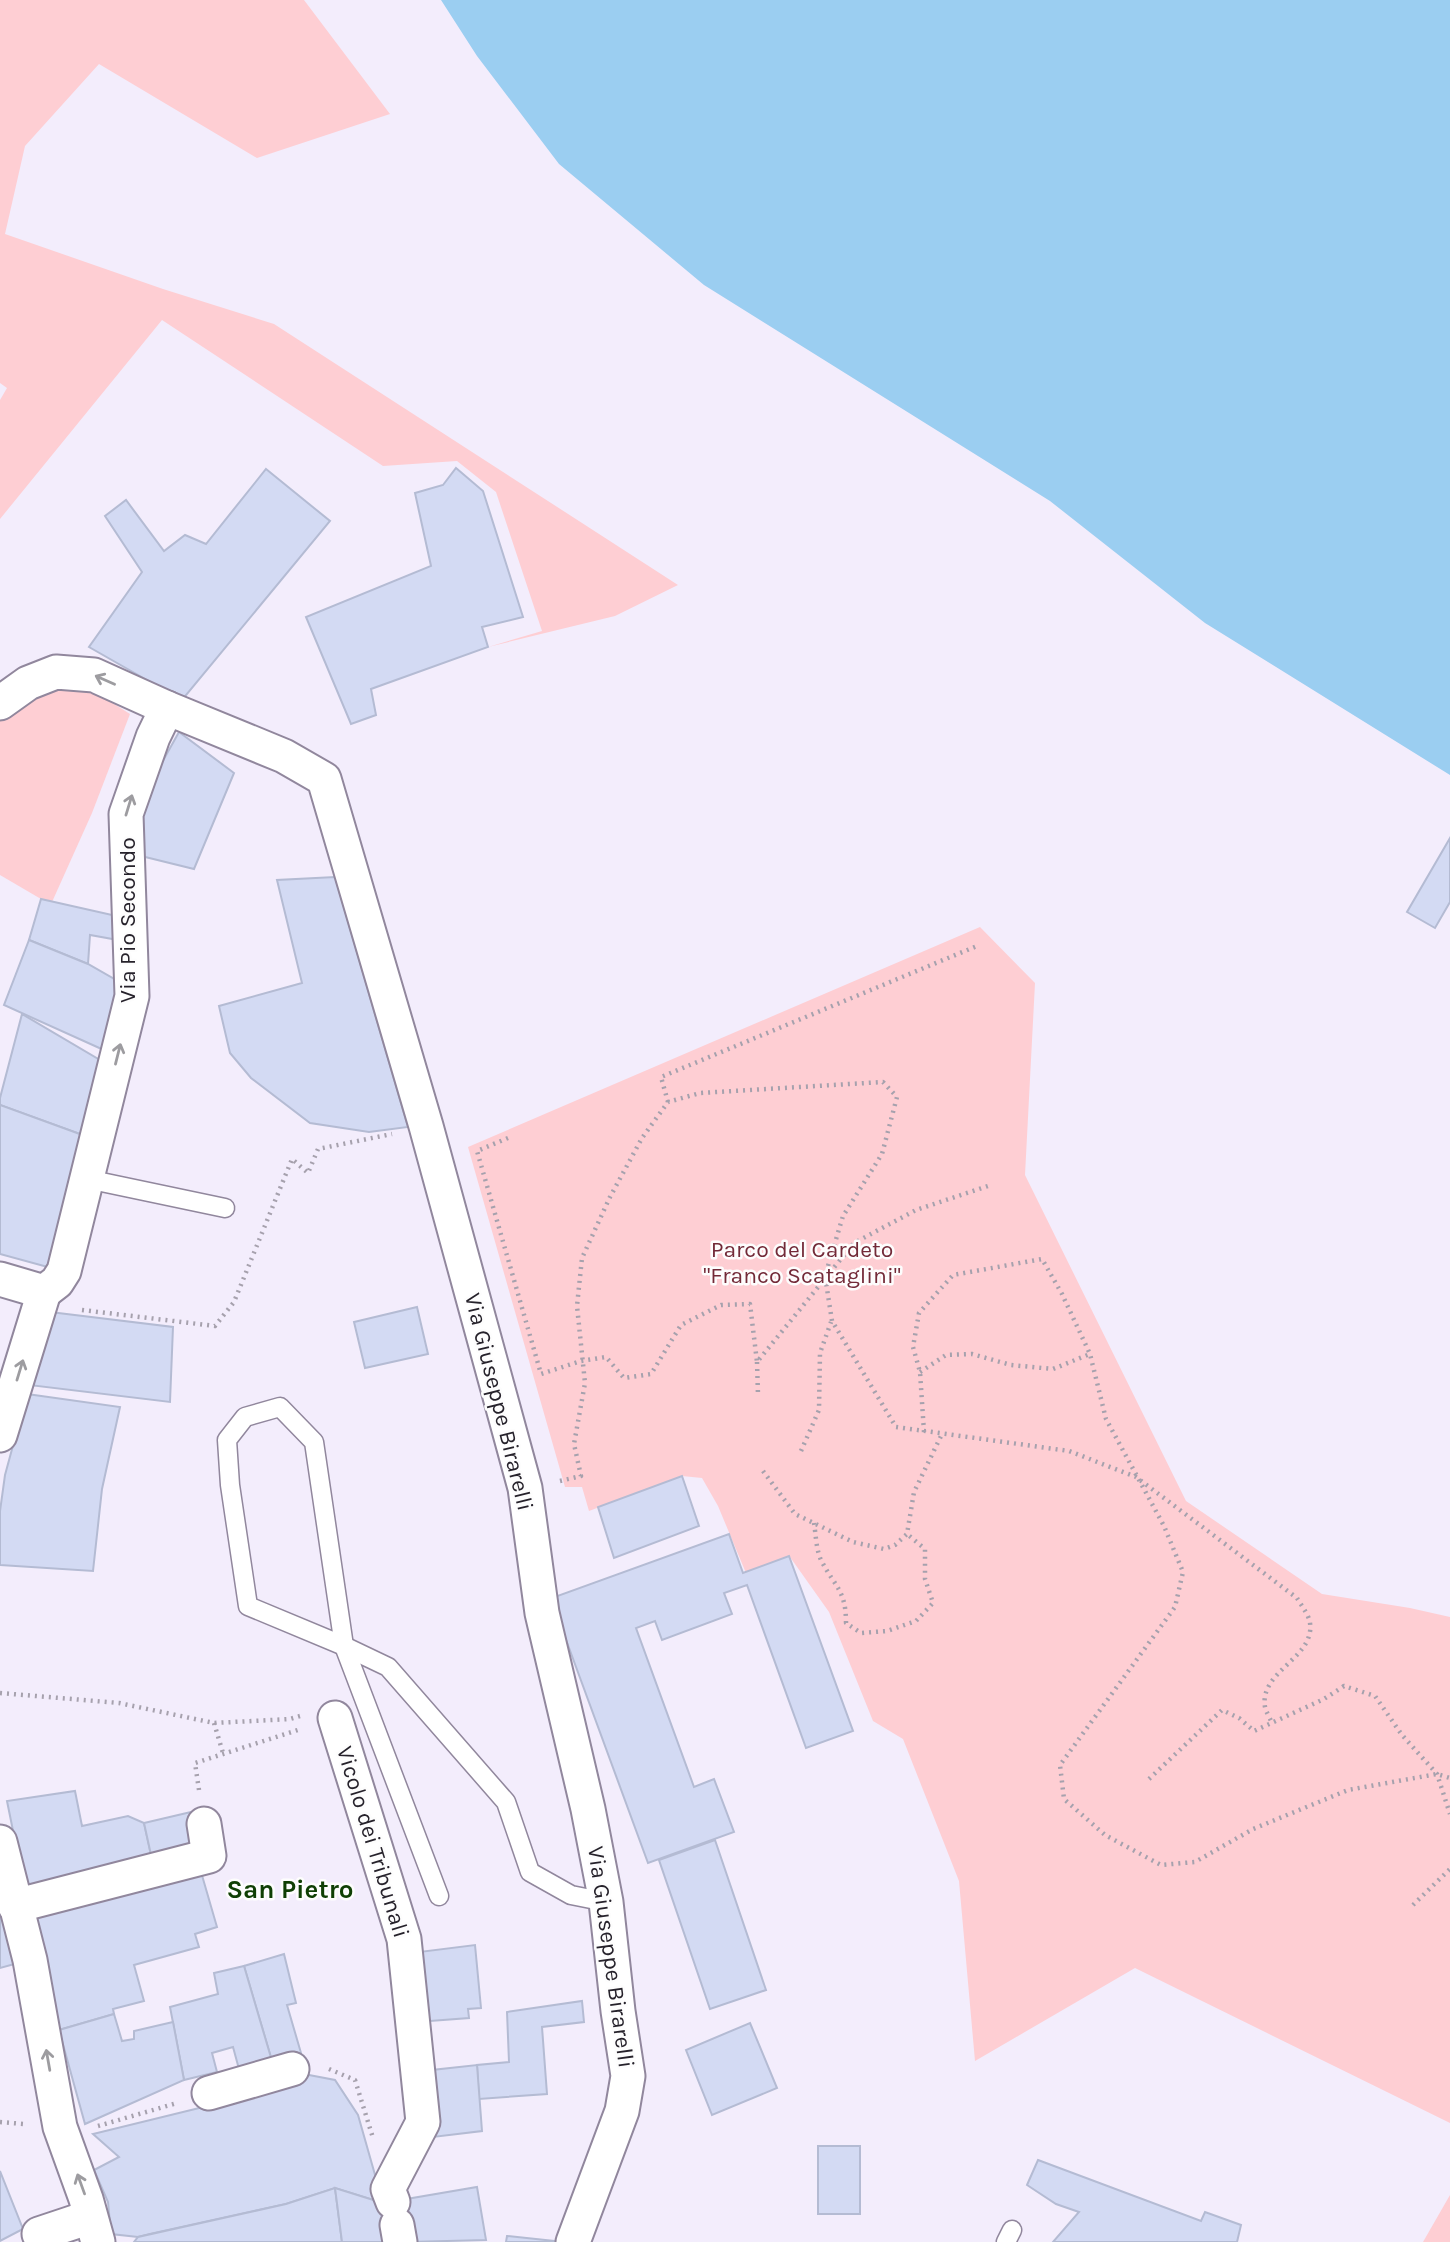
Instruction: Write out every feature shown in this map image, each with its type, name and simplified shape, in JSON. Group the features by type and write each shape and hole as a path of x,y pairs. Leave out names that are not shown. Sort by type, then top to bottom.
{"street":[{"name":"Via Giuseppe Birarelli","path":"0,703 28,683 57,671 94,675 285,756 324,779 369,927 525,1488 542,1613 588,1809 606,1902 628,2076 618,2123 573,2242"},
{"name":"Via Pio Secondo","path":"44,1292 57,1282 64,1270 132,996 126,814 153,737 167,708"},
{"path":"0,1279 44,1292 0,1435"},
{"name":"Vicolo dei Tribunali","path":"335,1718 404,1939 423,2122 394,2214"},
{"path":"15,1906 209,1856 204,1824"},
{"path":"0,1842 30,1960 60,2127 86,2199 94,2230 39,2234"},
{"path":"209,2094 292,2069"}],"lane":[{"path":"87,1179 225,1208"},
{"path":"439,1896 344,1646 314,1441 280,1407 245,1417 227,1440 229,1485 248,1606 344,1646 388,1667 506,1802 530,1872 571,1895 606,1902"}],"path":[{"path":"667,1102 661,1077 977,946"},
{"path":"581,1476 574,1444 585,1384 576,1306 582,1258 635,1150 667,1102 700,1093 883,1082 897,1097 882,1154 843,1216 825,1276 832,1321 896,1427 1069,1451 1136,1478 1297,1598 1310,1623 1306,1648 1281,1669 1268,1689 1265,1706 1272,1723"},
{"path":"44,1292 52,1306 215,1326 234,1302 292,1159 308,1173 318,1149 379,1137"},
{"path":"508,1138 477,1151 541,1374 581,1361 606,1357 624,1378 651,1374 681,1325 721,1305 750,1304 758,1395"},
{"path":"757,1362 854,1242 916,1210 991,1185"},
{"path":"924,1432 920,1372 913,1347 919,1313 953,1275 1042,1259 1090,1354 1106,1419 1164,1526 1183,1572 1175,1607 1060,1765 1064,1799 1105,1835 1161,1865 1195,1863 1253,1829 1348,1790 1437,1774 1450,1778"},
{"path":"801,1451 819,1410 820,1353 832,1321"},
{"path":"920,1372 946,1355 972,1354 1011,1364 1053,1369 1090,1354"},
{"path":"763,1471 795,1514 853,1542 884,1549 895,1545 907,1534 915,1492 942,1434"},
{"path":"814,1523 820,1560 832,1575 846,1603 846,1623 861,1633 887,1631 916,1621 933,1603 925,1578 925,1549 907,1534"},
{"path":"1149,1779 1222,1710 1239,1718 1254,1731 1324,1699 1344,1686 1375,1696 1402,1735 1437,1774 1450,1814"},
{"path":"0,1693 119,1703 214,1723 290,1719"},
{"name":"Vicolo dei Tribunali","path":"195,1763 335,1718"},
{"path":"214,1723 223,1754"},
{"path":"1413,1905 1450,1869"},
{"path":"292,2069 313,2062 355,2080 394,2214"},
{"path":"88,2129 209,2094"}],"green space":[{"path":"0,0 304,0 390,114 257,158 99,64 25,146 5,234 274,324 678,585 615,616 488,647 542,631 496,492 457,461 383,466 162,320 0,519 0,400 7,388 0,383"},
{"path":"81,683 130,714 92,813 52,902 41,899 0,875 0,719 19,698"},
{"name":"Parco del Cardeto \"Franco Scataglini\"","path":"980,927 1035,983 1025,1175 1186,1501 1322,1594 1450,1617 1450,2123 1135,1968 975,2061 959,1881 903,1739 873,1721 829,1612 790,1557 746,1573 718,1506 702,1478 682,1476 589,1511 582,1487 565,1487 468,1147"},
{"path":"1450,2195 1450,2242 1423,2242"}],"water":[{"path":"441,0 1450,0 1450,775 1205,623 1050,501 704,285 559,164 477,56"}],"building":[{"path":"456,468 483,491 523,617 482,627 488,647 371,689 376,715 351,724 306,617 431,566 415,493 443,485"},
{"path":"266,469 330,521 182,700 89,647 142,572 105,516 126,500 164,551 185,535 206,544"},
{"path":"179,732 234,773 194,869 133,854 155,775"},
{"path":"1450,838 1450,902 1435,928 1407,912"},
{"path":"335,877 408,1127 369,1132 310,1123 251,1078 230,1053 219,1006 302,983 277,880"},
{"path":"41,899 121,917 118,940 90,935 88,964 29,940"},
{"path":"29,940 88,964 123,984 106,1051 4,1005"},
{"path":"22,1014 105,1063 88,1137 0,1105"},
{"path":"0,1105 88,1137 55,1269 0,1254"},
{"path":"417,1307 428,1354 365,1368 354,1322"},
{"path":"50,1312 173,1327 170,1402 29,1385"},
{"path":"27,1394 120,1407 102,1489 93,1571 0,1565 0,1511 5,1475"},
{"path":"682,1476 699,1526 614,1558 598,1507"},
{"path":"729,1534 743,1573 789,1556 853,1731 806,1748 747,1585 724,1593 732,1614 662,1640 655,1621 636,1628 694,1787 714,1779 734,1832 648,1863 549,1599"},
{"path":"75,1791 82,1826 128,1816 144,1823 153,1864 27,1900 7,1801"},
{"path":"191,1812 197,1848 153,1864 144,1823"},
{"path":"715,1840 766,1990 710,2009 659,1860"},
{"path":"199,1865 217,1927 195,1934 199,1947 134,1965 144,2001 113,2009 114,2014 59,2030 28,1916"},
{"path":"0,1896 18,1963 0,1968"},
{"path":"475,1945 481,2008 468,2009 469,2018 417,2022 411,1953"},
{"path":"284,1954 296,2003 287,2005 301,2053 272,2061 244,1966"},
{"path":"244,1966 272,2061 239,2069 233,2047 212,2053 217,2072 184,2080 170,2007 218,1994 214,1973"},
{"path":"582,2001 584,2022 542,2027 547,2094 479,2099 477,2065 509,2062 507,2012"},
{"path":"114,2014 122,2041 134,2039 134,2031 173,2022 184,2080 85,2124 59,2030"},
{"path":"750,2023 777,2088 712,2115 686,2050"},
{"path":"477,2065 482,2131 433,2137 423,2071"},
{"path":"309,2075 335,2080 358,2115 383,2203 335,2188 286,2204 138,2237 111,2234 108,2202 94,2170 119,2157 93,2134 232,2100 231,2095"},
{"path":"818,2146 860,2146 860,2214 818,2214"},
{"path":"1038,2160 1201,2221 1205,2212 1241,2225 1237,2242 1053,2242 1079,2212 1056,2204 1027,2185"},
{"path":"0,2171 23,2229 0,2241"},
{"path":"477,2187 486,2240 408,2242 383,2203"},
{"path":"335,2188 342,2242 134,2242 138,2237 286,2204"},
{"path":"335,2188 383,2203 390,2242 342,2242"},
{"path":"507,2236 564,2242 506,2242"}],"district":[{"name":"San Pietro","path":"290,1889"}]}
